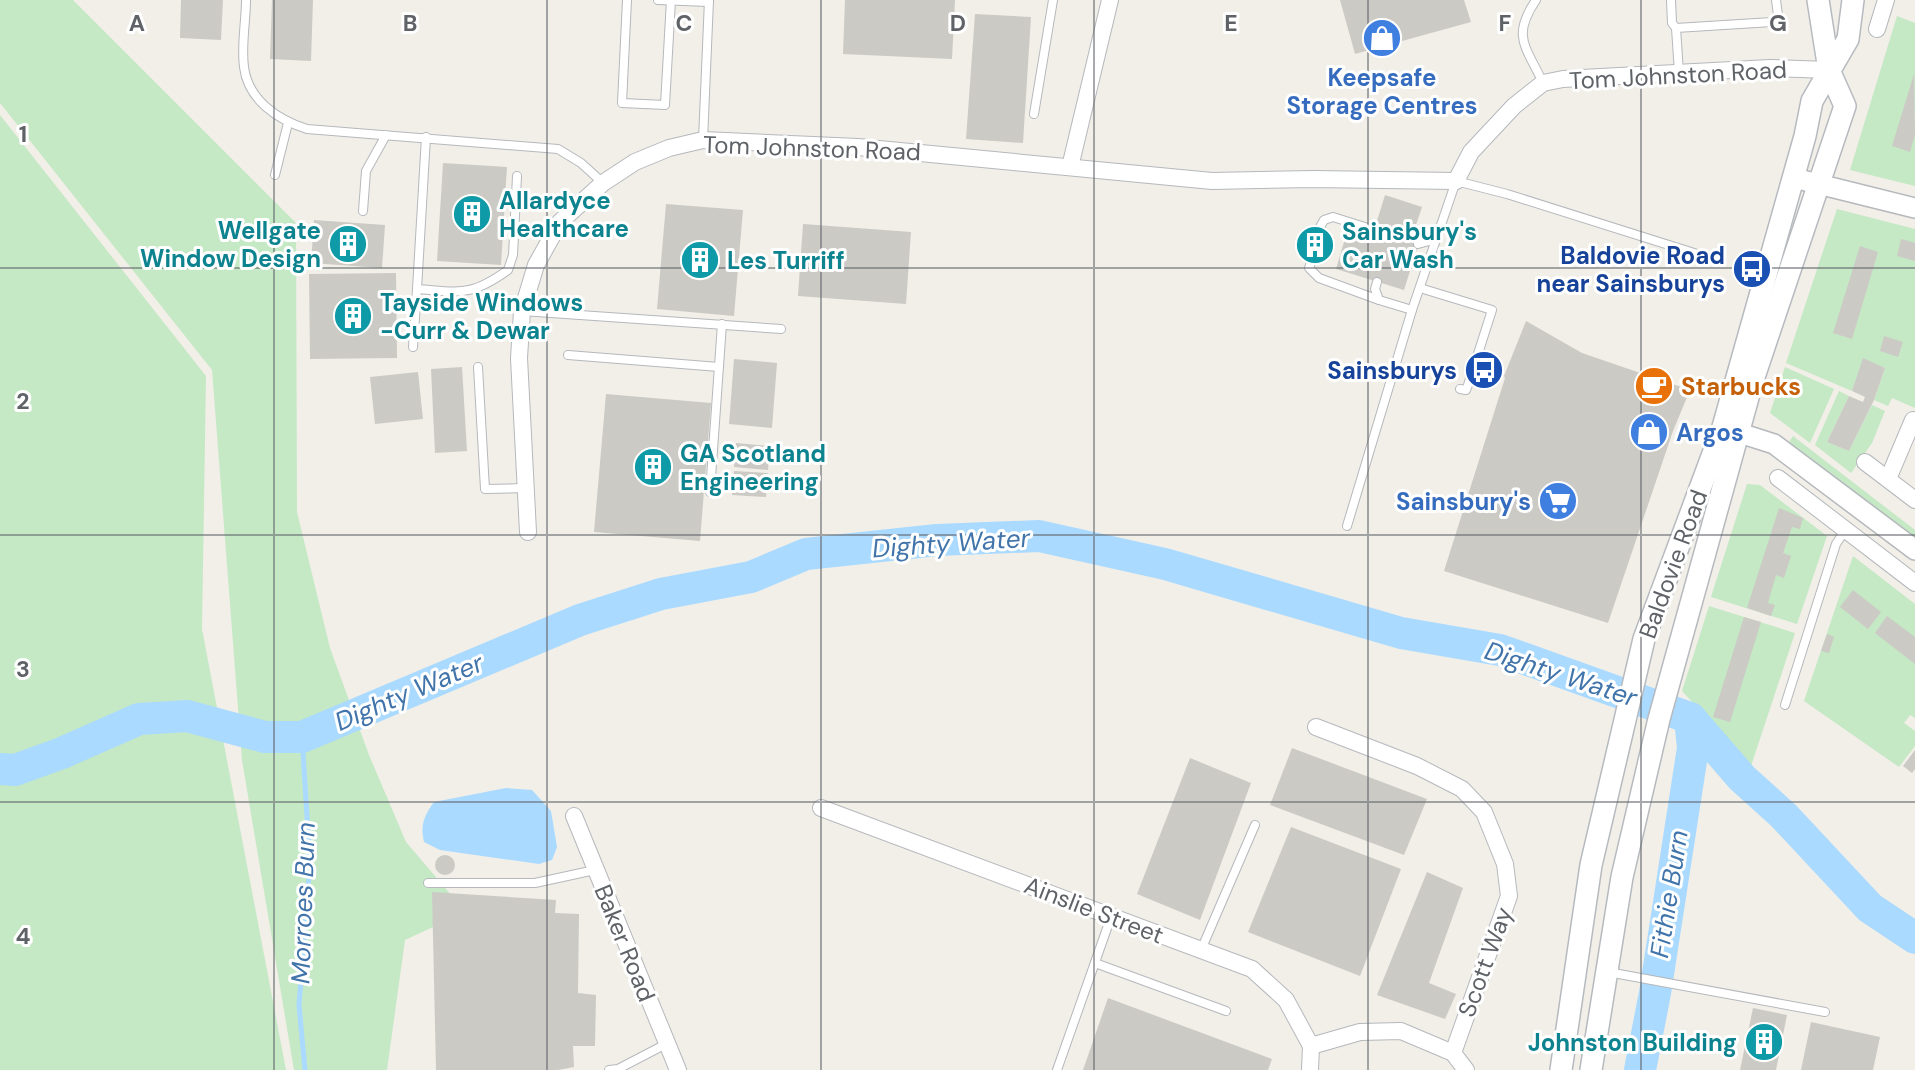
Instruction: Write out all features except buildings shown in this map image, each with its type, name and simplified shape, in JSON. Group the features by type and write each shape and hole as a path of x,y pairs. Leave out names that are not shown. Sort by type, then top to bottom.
{"main road":[{"name":"Baldovie Road","path":"1561,1070 1591,865 1644,639 1752,383 1845,106 1829,70 1818,0"},
{"name":"Baldovie Road","path":"1591,1070 1622,877 1659,719 1812,101 1848,39 1853,0"}],"street":[{"path":"1070,167 1110,0"},
{"path":"1877,29 1886,0"},
{"name":"Tom Johnston Road","path":"528,532 519,358 522,311 536,265 560,222 603,183 635,162 669,148 703,141 858,147 1212,181 1456,181 1471,152 1514,106 1543,83 1563,79 1679,75 1770,68 1829,70"},
{"path":"1794,178 1915,208"},
{"path":"1888,479 1913,420"},
{"path":"1730,430 1774,444 1915,550"},
{"path":"1865,462 1915,500"},
{"path":"1778,478 1915,583"},
{"path":"1846,529 1861,508"},
{"name":"Scott Way","path":"1316,727 1417,766 1462,789 1484,813 1505,864 1509,896 1452,1053"},
{"name":"Ainslie Street","path":"821,808 1252,970 1286,1000 1311,1046"},
{"name":"Baker Road","path":"574,816 678,1070"},
{"path":"1310,1070 1311,1046 1360,1032 1401,1031 1452,1053 1466,1070"}],"lane":[{"path":"246,0 244,68 251,88 267,109 288,123 307,129 558,149 582,163 603,183"},
{"path":"627,0 622,103 665,106 671,0"},
{"path":"658,0 709,1 703,141"},
{"path":"1034,114 1054,0"},
{"path":"1535,0 1524,18 1521,34 1543,83"},
{"path":"1671,0 1679,75"},
{"path":"1676,28 1772,22 1779,15 1776,0"},
{"path":"275,175 288,123"},
{"path":"363,211 366,171 386,135"},
{"path":"413,347 426,137"},
{"path":"417,289 465,293 489,284 508,270 513,255 517,176"},
{"path":"1347,526 1412,310 1456,181 1520,198 1710,258"},
{"path":"1319,229 1324,220 1333,217 1368,228"},
{"path":"1418,244 1437,239"},
{"path":"1311,262 1309,268 1318,278 1412,310"},
{"path":"1377,282 1375,289 1379,300"},
{"path":"1420,288 1492,310 1466,390 1460,389"},
{"path":"522,311 781,329"},
{"path":"710,492 722,324"},
{"path":"568,355 719,367"},
{"path":"478,368 485,489 526,488"},
{"path":"1785,705 1836,544 1846,529"},
{"path":"1201,950 1255,825"},
{"path":"428,883 535,883 595,870"},
{"path":"1057,1070 1111,917"},
{"path":"1095,963 1226,1011"},
{"path":"1606,972 1825,1012"},
{"path":"609,1070 618,1069 666,1044"}],"green space":[{"path":"0,0 73,0 296,223 297,512 330,648 369,755 406,842 452,896 476,907 405,940 387,1070 294,1070 242,760 212,370 0,103"},
{"path":"1897,16 1915,23 1915,186 1850,170"},
{"path":"0,115 206,376 202,629 286,1070 0,1070"},
{"path":"1837,209 1915,229 1915,408 1892,398 1888,406 1874,400 1885,368 1864,359 1852,391 1786,363"},
{"path":"1785,367 1834,389 1810,443 1770,413"},
{"path":"1839,391 1849,396 1827,442 1849,451 1872,405 1885,411 1872,443 1851,473 1815,445"},
{"path":"1793,436 1915,530 1915,539 1789,442"},
{"path":"1747,484 1760,485 1827,536 1797,624 1711,597"},
{"path":"1853,556 1915,604 1915,718 1910,715 1904,723 1915,731 1915,746 1899,767 1804,701"},
{"path":"1709,606 1795,633 1751,766 1682,691"}],"water":[{"path":"506,788 532,790 551,811 557,847 552,860 539,864 440,850 424,842 424,821 434,802"}],"waterway":[{"name":"Dighty Water","path":"0,769 15,770 62,753 139,719 187,716 265,737 302,737 580,620 661,594 751,577 806,554 937,540 1039,536 1165,564 1401,633 1500,650 1690,718 1742,778 1784,816 1870,908 1915,938"},
{"name":"Fithie Burn","path":"1640,1070 1655,993 1693,748 1690,718"},
{"name":"Morroes Burn","path":"302,737 310,863 299,1005 305,1070"}],"place":[{"name":"Keepsafe Storage Centres","path":"1382,38"},
{"name":"Allardyce Healthcare","path":"472,214"},
{"name":"Wellgate Window Design","path":"348,244"},
{"name":"Sainsbury's Car Wash","path":"1315,245"},
{"name":"Les Turriff","path":"700,260"},
{"name":"Baldovie Road near Sainsburys","path":"1752,269"},
{"name":"Tayside Windows -Curr & Dewar","path":"353,316"},
{"name":"Sainsburys","path":"1484,370"},
{"name":"Starbucks","path":"1654,386"},
{"name":"Argos","path":"1649,432"},
{"name":"GA Scotland Engineering","path":"653,467"},
{"name":"Sainsbury's","path":"1558,501"},
{"name":"Johnston Building","path":"1764,1042"}]}
